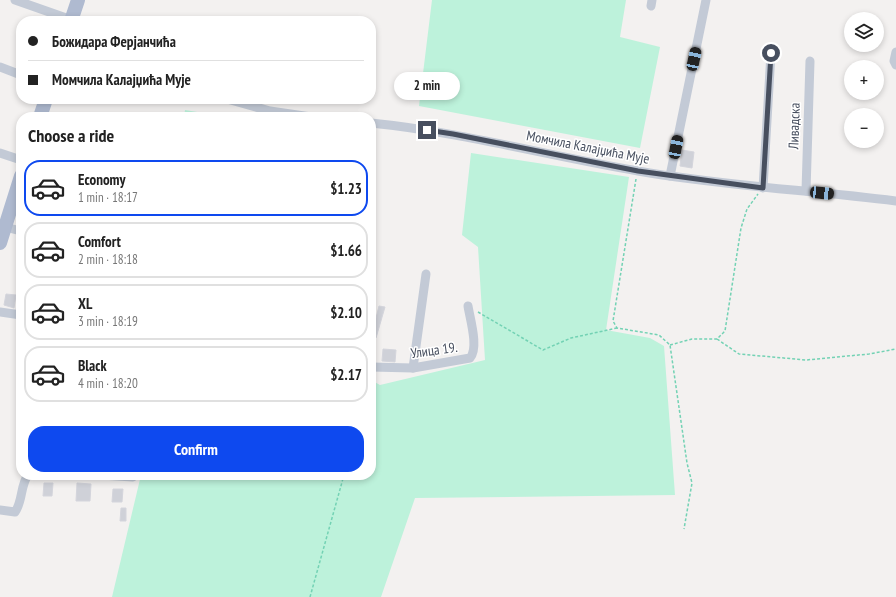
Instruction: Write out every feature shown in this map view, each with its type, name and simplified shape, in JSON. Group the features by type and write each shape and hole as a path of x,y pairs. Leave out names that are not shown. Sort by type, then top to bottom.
{"main road":[{"path":"73,16 76,1"},
{"path":"0,243 16,192"}],"street":[{"path":"14,0 60,16"},
{"path":"670,176 706,0"},
{"path":"896,52 894,61 896,65"},
{"path":"763,188 771,53"},
{"name":"Ливадска","path":"806,191 810,61"},
{"path":"0,67 16,73"},
{"path":"245,104 276,112"},
{"name":"Момчила Калајџића Мује","path":"376,124 453,134 670,176 763,188 896,201"},
{"path":"0,153 16,158"},
{"path":"5,227 16,230"},
{"path":"412,368 426,274"},
{"name":"Улица 19.","path":"376,367 412,368 470,358 473,355 474,347 468,306"},
{"path":"0,312 16,314"},
{"path":"0,510 14,512 19,506 25,480"}],"path":[{"path":"617,328 613,321 638,171"},
{"path":"717,339 725,331 741,228 747,209 763,188"},
{"path":"468,306 543,350 571,338 617,328 659,335 670,346 687,463 692,483 684,528"},
{"path":"670,346 692,340 717,339 739,354 806,360 869,354 896,348"},
{"path":"310,597 343,480"}],"green space":[{"path":"432,0 626,0 620,37 660,47 640,148 419,106"},
{"path":"185,110 197,112 185,112"},
{"path":"471,153 629,177 606,330 650,338 664,346 675,495 415,498 381,597 112,597 140,480 376,480 376,383 380,385 485,360 478,247 462,235"}],"building":[{"path":"682,150 694,152 692,168 680,166"},
{"path":"6,294 16,295 14,308 4,305"},
{"path":"379,306 385,307 376,338 376,318"},
{"path":"383,349 396,350 395,362 382,361"},
{"path":"44,483 53,483 52,496 43,496"},
{"path":"77,483 91,484 90,501 76,501"},
{"path":"113,489 123,489 122,502 112,502"},
{"path":"121,508 126,508 126,521 120,521"}],"route":[{"path":"427,130 453,134 605,166 763,188 771,53"}]}
